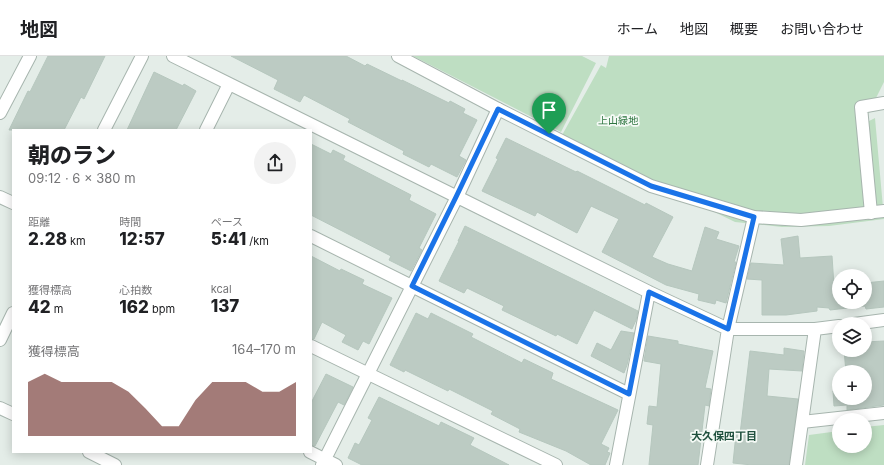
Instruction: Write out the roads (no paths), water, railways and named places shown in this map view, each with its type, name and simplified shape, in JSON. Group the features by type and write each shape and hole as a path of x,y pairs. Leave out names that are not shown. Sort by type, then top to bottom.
{"street":[{"path":"0,113 30,56"},
{"path":"105,129 142,56"},
{"path":"173,56 649,292 728,329 815,329 832,327"},
{"path":"398,56 498,109 651,186 754,217 801,220 884,212"},
{"path":"206,129 229,84"},
{"path":"871,213 861,107 884,103"},
{"path":"323,462 412,286 498,109"},
{"path":"0,197 12,203"},
{"path":"707,465 728,329 754,217"},
{"path":"312,236 629,394"},
{"path":"616,465 649,292"},
{"path":"0,340 12,315"},
{"path":"872,322 884,320"},
{"path":"796,465 815,329"},
{"path":"312,346 556,465"},
{"path":"0,408 12,414"},
{"path":"802,422 884,413"},
{"path":"91,453 115,465"},
{"path":"311,453 323,462 336,465"}],"district":[{"name":"大久保四丁目","path":"724,436"}],"park label":[{"name":"上山緑地","path":"618,120"}]}
